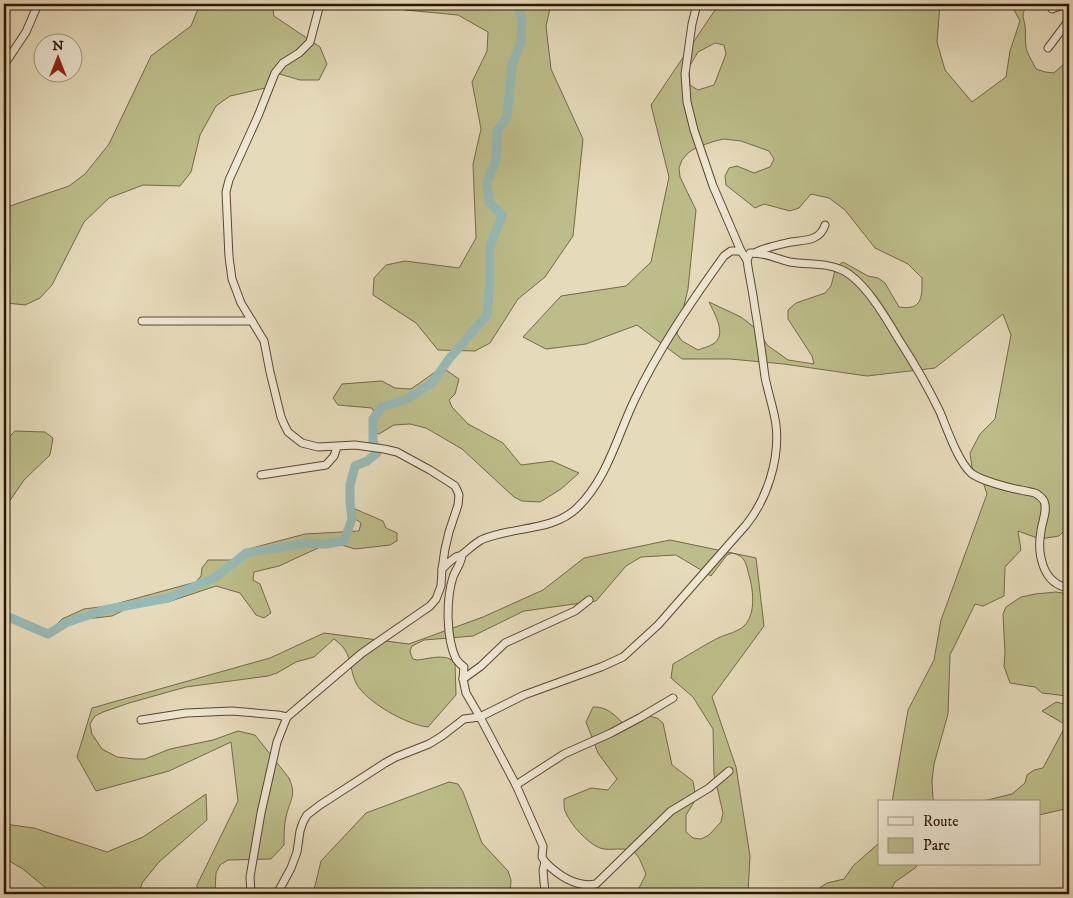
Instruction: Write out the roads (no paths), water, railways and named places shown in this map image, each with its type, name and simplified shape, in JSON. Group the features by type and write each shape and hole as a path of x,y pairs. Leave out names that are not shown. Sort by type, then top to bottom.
{"street":[{"path":"4,65 26,32 38,4"},
{"path":"251,894 250,877 260,813 277,742 287,717 362,653 430,606 436,599 441,586 442,569 449,532 459,495 455,486 397,452 360,445 318,447 302,443 288,432 281,416 264,341 241,303 232,279 226,192 229,180 276,73 284,63 299,53 310,42 320,4"},
{"path":"277,894 292,868 300,831 307,815 385,763 429,744 464,719 480,717 524,695 601,667 622,657 658,625 754,515 768,486 775,455 777,433 766,379 747,260 741,252 713,186 694,130 687,102 685,74 692,24 697,4"},
{"path":"1052,9 1065,4"},
{"path":"1048,48 1069,20"},
{"path":"755,253 792,242 812,239 823,231 824,225"},
{"path":"545,894 543,846 516,786 466,693 464,668 456,660 448,621 450,593 454,576 462,555 481,540 549,524 576,509 599,480 634,402 653,364 676,325 724,256 731,251 741,252"},
{"path":"747,260 750,253 755,253 789,262 829,265 848,273 859,283 886,318 914,362 936,404 956,450 969,472 978,477 1036,494 1043,500 1045,514 1040,532 1042,563 1052,580 1069,588"},
{"path":"142,321 252,321"},
{"path":"261,475 326,466 334,456 337,447"},
{"path":"442,569 456,557 462,555"},
{"path":"464,679 505,643 575,611 589,600"},
{"path":"516,786 564,754 611,733 673,698"},
{"path":"141,720 186,713 232,711 287,717"},
{"path":"544,862 557,874 572,881 586,886 596,884 671,811 709,788 729,771"}],"waterway":[{"path":"4,615 48,634 68,622 104,610 168,598 216,577 246,553 307,543 326,544 344,541 352,519 350,485 355,466 367,461 377,453 373,441 373,419 382,407 407,399 432,383 449,359 487,315 490,247 502,215 489,202 487,182 496,160 497,131 507,117 512,65 521,42 522,20 517,4"}]}
